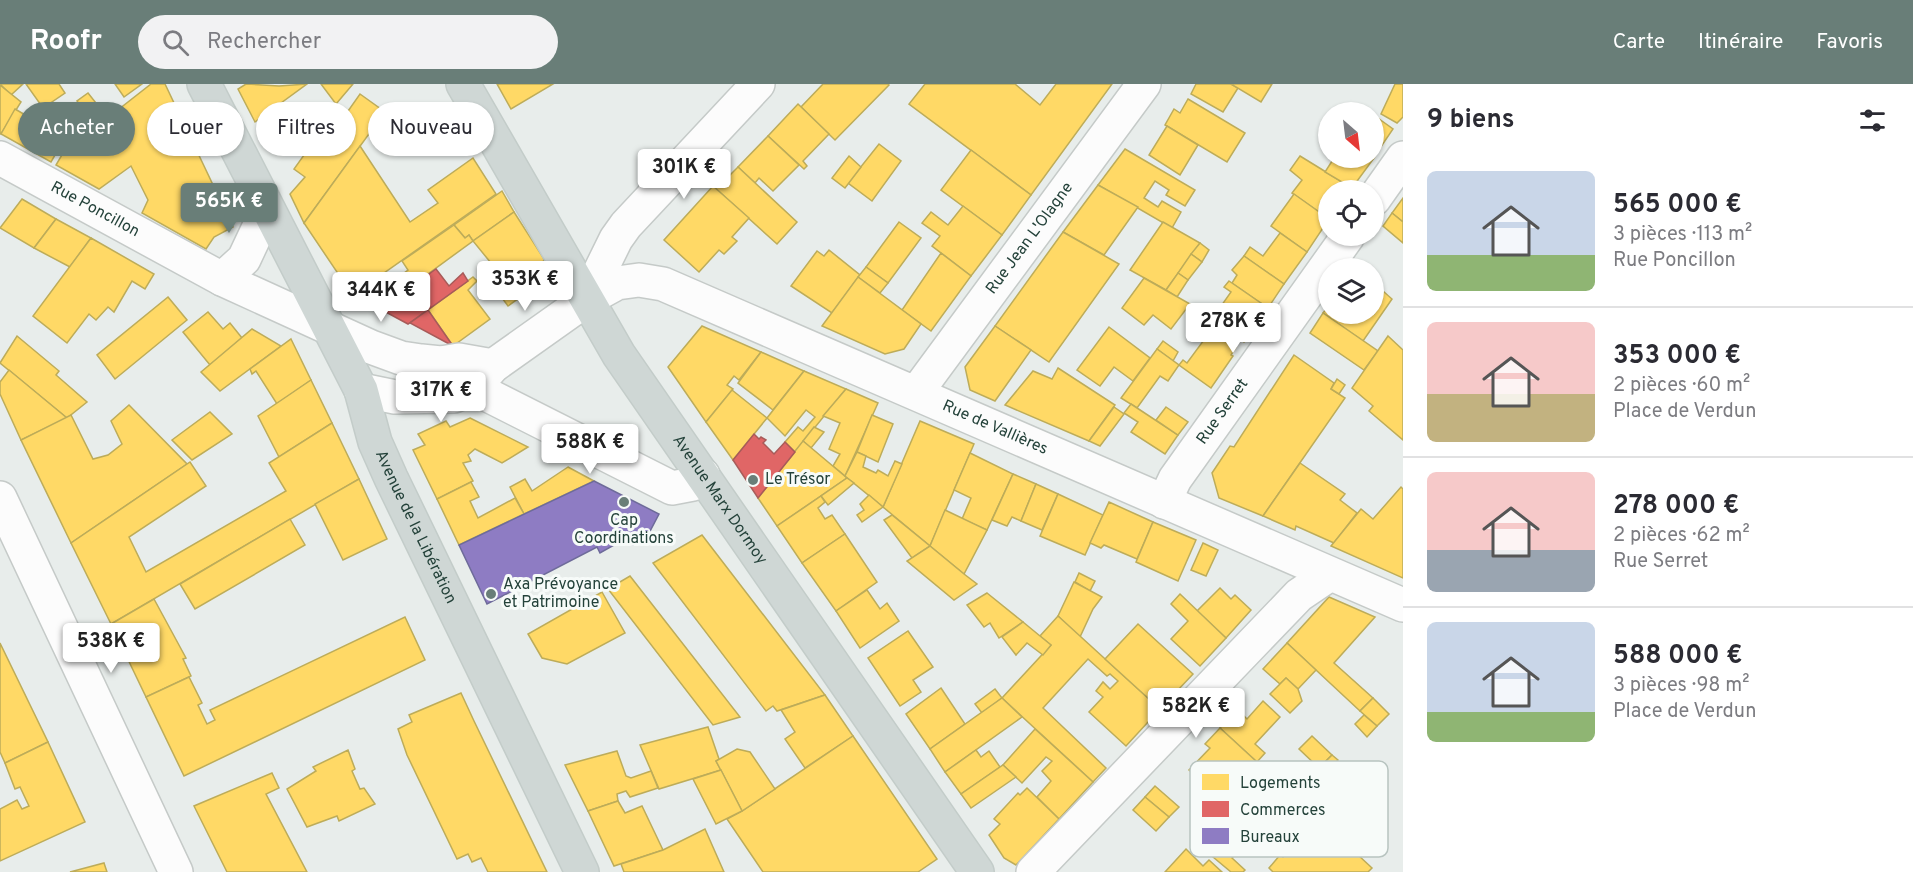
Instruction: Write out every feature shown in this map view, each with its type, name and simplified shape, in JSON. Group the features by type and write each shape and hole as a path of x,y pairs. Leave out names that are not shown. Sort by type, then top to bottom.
{"main road":[{"name":"Avenue de la Libération","path":"204,84 361,390 375,442 391,478 582,872"},
{"name":"Avenue Marx Dormoy","path":"463,84 586,300 632,374 977,872"}],"street":[{"path":"586,300 616,239 626,225 758,84"},
{"name":"Rue Jean L'Olagne","path":"916,393 1144,84"},
{"name":"Rue Poncillon","path":"0,158 222,279 328,325 371,347 401,357 441,363 459,360 483,377 672,488 693,484 703,475"},
{"path":"1384,185 1403,158"},
{"path":"222,279 244,259 267,210"},
{"name":"Rue Serret","path":"1164,502 1175,479 1341,246"},
{"name":"Rue de Vallières","path":"361,390 395,397 454,396 586,300 617,283 639,280 663,284 1403,605"},
{"path":"0,498 176,872"},
{"path":"1033,872 1299,595 1330,574"}],"building: Logements":[{"path":"0,84 23,84 11,95"},
{"path":"26,84 59,84 65,93 52,102 39,102"},
{"path":"115,84 142,84 124,97"},
{"path":"151,84 165,84 174,102 147,102 147,156 199,156 233,227 214,237 206,249 142,213 148,200 131,166 99,189 56,165 61,156 135,156 135,102 128,102"},
{"path":"246,84 279,86 307,84 282,102 256,102 255,122 238,89"},
{"path":"321,84 353,84 338,102 334,102"},
{"path":"497,84 553,84 511,109"},
{"path":"823,84 889,85 835,140 801,107"},
{"path":"925,84 1015,84 1040,105 1056,84 1112,84 1031,195 909,104"},
{"path":"1196,84 1231,84 1238,88 1223,112 1191,94"},
{"path":"1231,84 1272,84 1261,102"},
{"path":"1395,84 1403,84 1403,117 1397,123 1384,116 1384,108"},
{"path":"0,85 21,102 18,102 18,107 0,133"},
{"path":"88,93 95,102 78,102"},
{"path":"360,94 371,102 368,102 368,135 356,152 356,102"},
{"path":"1188,99 1245,133 1227,162 1165,125 1174,109 1180,113"},
{"path":"798,104 829,134 803,161 807,166 804,169 768,136"},
{"path":"15,109 18,111 18,144 1,134"},
{"path":"1384,122 1393,129 1384,142"},
{"path":"1167,126 1198,145 1180,175 1149,155"},
{"path":"768,136 799,165 773,191 759,178 755,183 738,167"},
{"path":"879,144 901,161 872,201 848,183"},
{"path":"360,146 410,222 438,203 428,190 473,158 496,194 357,292 341,278 304,223 353,156 356,156"},
{"path":"1125,149 1195,190 1185,206 1166,195 1169,190 1155,181 1144,198 1158,207 1162,201 1181,212 1172,228 1098,185"},
{"path":"971,150 1031,195 1002,235 941,190"},
{"path":"40,156 54,156 51,162"},
{"path":"303,156 353,156 304,223 290,194 305,177 294,169"},
{"path":"849,156 861,167 845,188 832,178"},
{"path":"1300,156 1339,180 1318,180 1318,211 1292,193 1302,180 1290,170"},
{"path":"738,167 797,222 777,244 713,186 726,172 730,175"},
{"path":"1328,168 1367,168 1358,180 1338,180 1325,172"},
{"path":"1098,185 1138,207 1104,255 1063,232"},
{"path":"713,186 749,218 732,237 737,241 724,254 719,250 699,272 664,240"},
{"path":"502,191 514,212 473,241 469,235 465,238 454,225"},
{"path":"1294,194 1318,211 1318,236 1307,252 1271,226"},
{"path":"1403,198 1403,222 1392,213"},
{"path":"22,199 56,219 34,248 0,228"},
{"path":"963,206 1002,235 971,276 932,246 940,236 922,223 931,212 948,225"},
{"path":"514,212 544,259 537,285 508,306 482,271 491,263 473,241"},
{"path":"1392,213 1403,222 1403,243 1384,227"},
{"path":"56,219 91,238 70,267 34,248"},
{"path":"899,222 921,238 888,283 866,267"},
{"path":"1163,222 1200,243 1166,290 1130,270"},
{"path":"454,225 465,238 469,235 473,241 380,309 367,301 408,270 402,261"},
{"path":"1063,232 1119,264 1049,362 995,326"},
{"path":"1280,233 1307,252 1284,284 1244,256 1250,247 1263,256"},
{"path":"91,238 154,274 145,289 132,281 114,312 108,307 96,320 89,314 67,343 33,316"},
{"path":"1200,243 1209,250 1202,262 1191,254"},
{"path":"829,250 860,275 832,313 791,286 817,251 824,256"},
{"path":"941,253 971,276 931,331 902,310"},
{"path":"1191,254 1202,262 1188,280 1178,273"},
{"path":"1244,256 1284,284 1268,308 1232,283 1237,275 1232,270"},
{"path":"866,267 888,283 880,293 858,277"},
{"path":"1178,273 1188,280 1177,297 1166,290"},
{"path":"473,277 477,281 468,290 490,319 453,346 428,310"},
{"path":"858,277 921,324 904,349 885,354 822,326"},
{"path":"1144,278 1190,304 1171,329 1153,315 1144,325 1122,308"},
{"path":"1229,281 1268,308 1244,342 1212,319 1231,292 1224,287"},
{"path":"1384,292 1392,299 1384,311"},
{"path":"168,297 187,320 115,379 97,355"},
{"path":"208,312 223,329 230,323 242,338 210,365 183,332"},
{"path":"1318,321 1318,324 1339,324 1378,351 1364,370 1310,333"},
{"path":"1339,324 1375,324 1363,341"},
{"path":"702,326 761,352 739,380 734,376 727,385 733,389 706,422 668,367"},
{"path":"995,326 1031,350 995,401 970,390 965,367"},
{"path":"1109,327 1150,358 1133,381 1114,367 1100,386 1077,370"},
{"path":"252,329 281,346 220,391 201,372"},
{"path":"1212,329 1236,347 1231,355 1233,356 1211,388 1179,365 1183,360 1187,363"},
{"path":"17,336 59,371 56,375 87,402 67,418 0,363"},
{"path":"1388,336 1403,350 1403,440 1369,411 1373,406 1352,388"},
{"path":"291,339 311,380 277,404 256,371 252,374 250,369"},
{"path":"1163,341 1178,352 1173,361 1157,349"},
{"path":"1157,349 1179,365 1168,381 1160,376 1137,408 1121,398"},
{"path":"761,352 804,371 773,410 738,383"},
{"path":"1294,355 1334,383 1331,389 1345,398 1263,516 1219,498 1212,473 1230,446 1234,447"},
{"path":"1058,368 1115,405 1089,441 1005,405 1033,371 1052,379"},
{"path":"9,370 67,418 21,440 0,394 0,382"},
{"path":"804,371 846,389 795,452 785,442 798,427 803,431 815,417 806,410 785,436 767,418"},
{"path":"1337,379 1345,385 1339,394 1331,389"},
{"path":"311,380 332,423 279,457 258,416"},
{"path":"846,389 878,403 845,476 833,466 840,454 829,449 840,423 823,416"},
{"path":"732,390 767,418 733,460 706,422"},
{"path":"1131,404 1178,435 1165,454 1131,432 1138,422 1124,413"},
{"path":"129,405 187,464 71,543 21,440 71,415 93,459 108,455 122,444 111,421"},
{"path":"1114,407 1124,414 1100,446 1089,441"},
{"path":"1166,407 1188,422 1178,435 1156,420"},
{"path":"210,412 232,434 192,460 172,440"},
{"path":"872,415 893,424 878,462 857,452"},
{"path":"470,418 528,447 502,463 475,449 468,455 471,461 463,463 473,481 437,499 413,450 425,445 418,434 446,421 450,427"},
{"path":"920,421 974,444 930,546 883,507"},
{"path":"332,423 359,479 111,624 71,543 190,462 206,486 129,537 146,572 286,491 269,463"},
{"path":"814,427 824,432 811,448 803,441"},
{"path":"803,441 847,478 777,526 758,498"},
{"path":"857,452 866,456 863,467 876,473 878,470 888,476 895,461 902,464 883,507 845,476"},
{"path":"970,453 1013,474 987,530 962,519 971,498 954,490"},
{"path":"1300,463 1345,494 1340,500 1357,513 1334,543 1296,526 1295,530 1263,516"},
{"path":"568,467 594,481 524,514 510,487 525,479 532,491"},
{"path":"1013,474 1036,484 1021,521 1012,517 1007,526 992,520"},
{"path":"847,478 854,483 828,505 821,496"},
{"path":"359,479 387,539 343,560 315,504"},
{"path":"471,482 479,497 470,501 478,518 515,498 524,514 459,545 437,499"},
{"path":"1036,484 1058,494 1042,530 1021,521"},
{"path":"1401,487 1403,489 1403,578 1331,546 1361,509 1373,519"},
{"path":"1058,494 1103,515 1085,555 1040,536"},
{"path":"869,495 883,507 862,522 857,515 864,510 860,504"},
{"path":"821,496 825,502 818,508 825,519 832,515 845,534 802,563 777,526"},
{"path":"1109,502 1153,522 1137,559 1104,545 1101,548 1090,543"},
{"path":"945,510 987,530 964,574 930,546"},
{"path":"892,515 930,546 912,558 884,520"},
{"path":"290,519 305,545 195,609 180,584"},
{"path":"1153,522 1196,540 1178,581 1136,562"},
{"path":"845,534 877,582 836,611 802,563"},
{"path":"702,535 825,695 777,711 773,706 766,711 653,563"},
{"path":"1203,543 1218,550 1206,576 1191,570"},
{"path":"930,546 977,584 954,600 907,561"},
{"path":"1079,573 1095,581 1090,591 1075,582"},
{"path":"630,576 740,717 713,725 608,589"},
{"path":"1074,582 1102,597 1093,609 1080,637 1058,616"},
{"path":"1220,588 1231,599 1235,595 1251,610 1226,638 1197,611"},
{"path":"867,590 880,609 887,603 899,621 860,648 836,611"},
{"path":"602,592 625,633 567,664 542,658 528,634"},
{"path":"987,593 1023,622 999,638 990,623 984,627 967,605"},
{"path":"1180,594 1226,638 1200,666 1171,639 1188,621 1171,604"},
{"path":"1329,597 1375,617 1334,663 1373,698 1360,711 1287,643"},
{"path":"154,599 186,658 183,659 191,676 146,697 111,624"},
{"path":"1058,616 1160,709 1126,746 1089,712 1103,697 1096,691 1103,682 1110,689 1118,681 1110,674 1107,676 1088,659 1043,708 1106,768 1093,782 1002,698 1051,645 1040,636"},
{"path":"405,617 425,660 184,776 146,697 189,677 202,703 198,705 207,724 215,720 210,710"},
{"path":"1023,622 1051,645 1043,655 1027,643 1016,655 1002,637"},
{"path":"1138,624 1193,674 1160,709 1105,659"},
{"path":"908,631 933,667 913,680 921,692 900,706 868,658"},
{"path":"0,643 48,742 5,763 0,752"},
{"path":"1287,643 1316,670 1298,689 1286,678 1280,684 1263,669"},
{"path":"1286,678 1298,689 1302,701 1290,713 1270,694"},
{"path":"941,688 965,724 930,749 906,714"},
{"path":"995,689 1002,698 982,713 975,704"},
{"path":"461,693 547,872 488,872 481,858 472,862 468,854 457,859 407,755 398,729 412,722 409,715"},
{"path":"825,695 853,736 805,768 785,739 795,732 781,710"},
{"path":"1002,698 1022,717 945,772 930,749"},
{"path":"1373,698 1389,714 1377,726 1360,711"},
{"path":"1263,701 1280,717 1255,744 1265,753 1258,761 1220,728 1237,709 1247,719"},
{"path":"1364,715 1377,726 1367,737 1355,724"},
{"path":"708,727 719,759 716,761 721,770 659,789 640,745"},
{"path":"1220,728 1256,761 1198,761 1210,748 1205,744"},
{"path":"1035,729 1093,782 1059,819 1037,797 1051,781 1042,771 1052,761 1046,757 1022,783 1003,765"},
{"path":"853,736 937,859 918,872 763,872 727,819"},
{"path":"1312,736 1332,755 1326,761 1312,761 1299,749"},
{"path":"48,742 85,822 0,861 0,809 17,800 22,809 29,806 20,787 15,789 5,763"},
{"path":"737,749 750,752 775,789 742,811 716,761"},
{"path":"348,750 355,769 352,771 360,789 364,788 375,804 339,821 337,816 307,827 287,789 316,771 313,767"},
{"path":"976,750 981,757 989,751 1000,767 961,794 945,772"},
{"path":"617,751 626,776 631,778 651,771 658,788 630,797 626,791 617,794 618,801 588,811 565,765"},
{"path":"1332,755 1338,760 1337,761 1326,761"},
{"path":"1003,765 1016,777 971,808 961,794"},
{"path":"721,770 742,811 716,824 693,779"},
{"path":"272,773 279,788 266,794 307,872 227,872 194,806"},
{"path":"1155,786 1179,807 1169,817 1145,797"},
{"path":"1027,788 1059,819 1016,865 1004,858 989,835 1000,824 994,819 1018,793 1020,795"},
{"path":"1145,797 1169,817 1156,831 1133,810"},
{"path":"618,801 625,813 642,806 663,850 614,866 588,811"},
{"path":"705,829 724,872 624,872 621,864 663,850"},
{"path":"1186,849 1190,857 1194,857 1203,866 1209,860 1222,872 1165,872"},
{"path":"1213,857 1233,857 1245,870 1231,872"},
{"path":"1278,857 1360,857 1372,868 1368,872 1273,872 1269,868"},
{"path":"104,863 107,872 70,872"}],"building: Commerces":[{"path":"436,269 449,286 463,273 468,281 408,324 380,309"},
{"path":"428,310 453,346 410,323"},
{"path":"754,434 759,439 761,437 766,440 763,443 774,454 785,442 795,452 758,498 733,460"}],"building: Bureaux":[{"path":"594,481 659,514 649,533 640,535 634,545 613,537 616,544 600,553 597,547 487,604 459,545"}],"place":[{"name":"Le Trésor","path":"753,480"},
{"name":"Cap Coordinations","path":"624,502"},
{"name":"Axa Prévoyance et Patrimoine","path":"491,594"}]}
